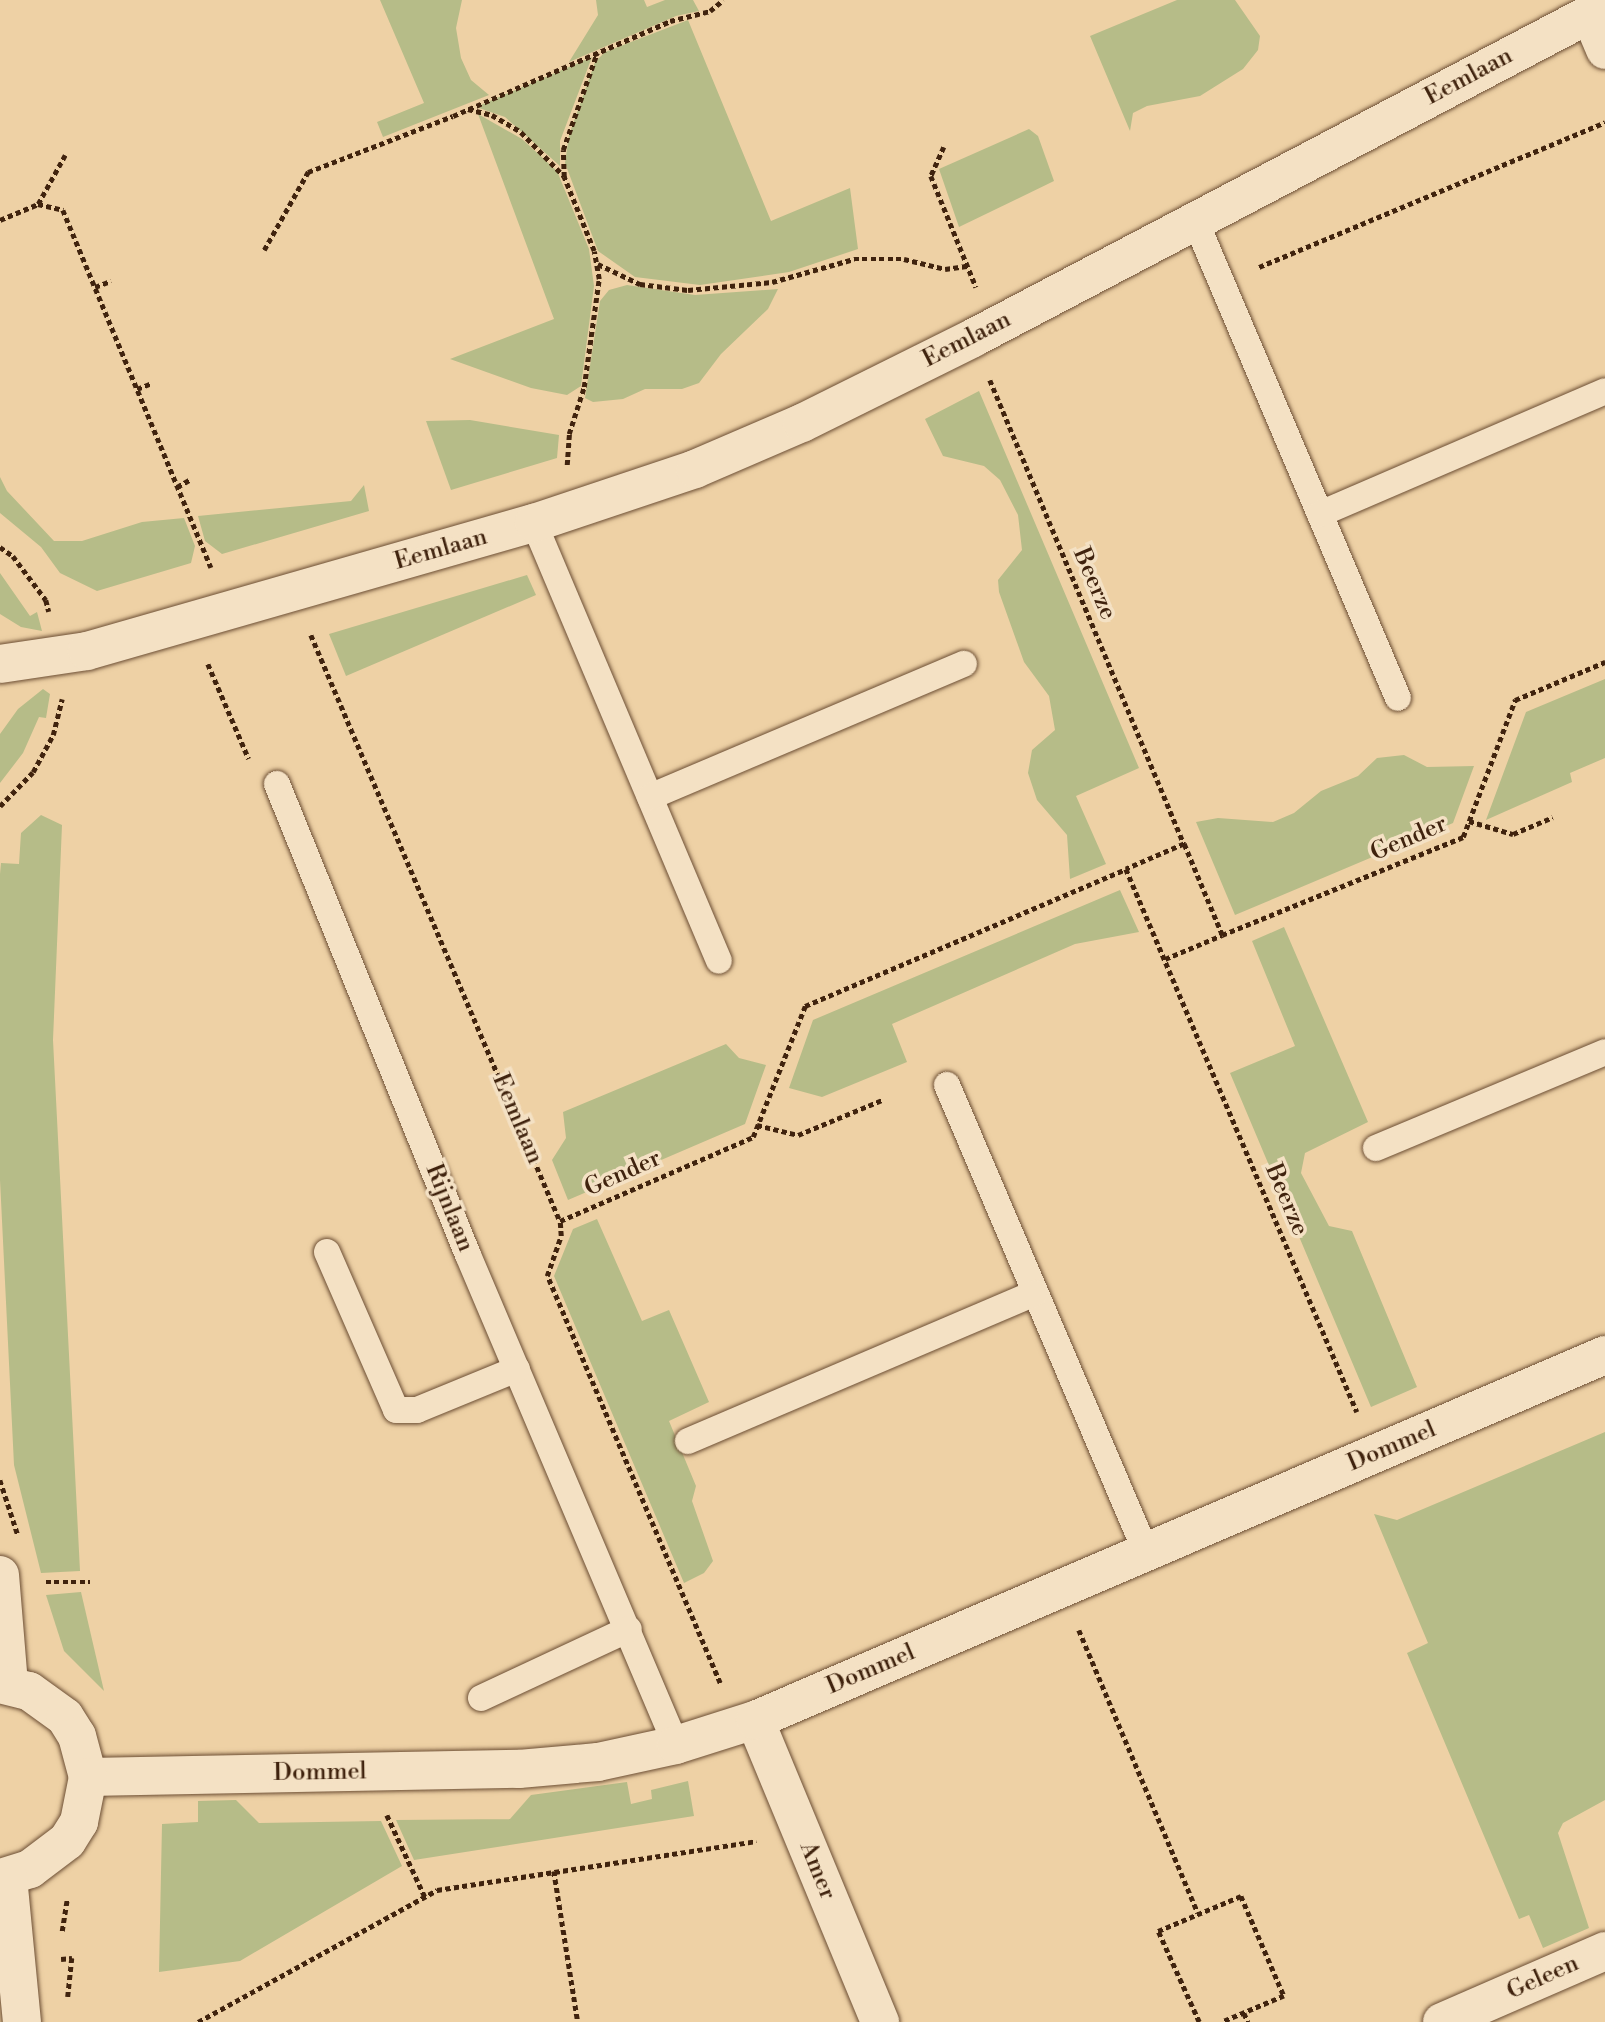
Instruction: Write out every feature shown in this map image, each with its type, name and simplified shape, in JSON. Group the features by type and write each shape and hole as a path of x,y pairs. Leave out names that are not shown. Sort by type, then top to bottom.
{"street":[{"path":"1597,10 1605,50"},
{"name":"Eemlaan","path":"0,664 62,658 534,523 695,469 802,423 982,332 1597,10"},
{"name":"Dommel","path":"88,1777 386,1772 585,1763 676,1745 747,1723 1605,1355"},
{"path":"0,1575 4,1685 29,1691 65,1717 77,1735 88,1777 79,1822 67,1841 50,1858 4,1877 22,2022"},
{"name":"Amer","path":"747,1723 802,1834 880,2022"},
{"name":"Geleen","path":"1442,2022 1605,1951"}],"lane":[{"path":"1195,220 1398,698"},
{"path":"1320,514 1605,391"},
{"path":"534,523 719,960"},
{"path":"650,797 964,664"},
{"name":"Rijnlaan","path":"277,783 517,1369 676,1745"},
{"path":"1376,1148 1605,1052"},
{"path":"947,1085 1146,1552"},
{"path":"327,1252 396,1409 417,1410 517,1369"},
{"path":"688,1441 1035,1293"},
{"path":"481,1698 629,1629"}],"path":[{"path":"264,250 308,172 467,109 670,21 710,11 723,0"},
{"path":"564,177 566,136 598,52"},
{"path":"467,109 492,115 521,132 564,177 598,264 599,292 584,387 567,449 572,510"},
{"path":"1230,202 1260,269 1605,122"},
{"name":"Beerze","path":"944,147 930,176 967,266 982,332 1222,935"},
{"path":"38,204 65,155"},
{"path":"0,220 38,204 63,210 230,610"},
{"path":"598,264 640,284 688,290 772,282 854,259 904,258 945,269 967,266"},
{"path":"95,287 111,281"},
{"path":"137,389 152,383"},
{"path":"177,486 189,480"},
{"name":"Eemlaan","path":"293,592 560,1221"},
{"path":"189,622 254,769 277,783"},
{"name":"Gender","path":"1165,959 1463,836 1514,701 1605,662"},
{"path":"0,815 2,805"},
{"path":"1469,821 1513,834 1553,817"},
{"name":"Gender","path":"747,1723 547,1276 561,1236 560,1221 753,1137 805,1006 1184,844"},
{"name":"Beerze","path":"1126,869 1374,1454"},
{"path":"757,1125 798,1135 882,1100"},
{"path":"1090,1658 1198,1913"},
{"path":"386,1772 387,1819 425,1897"},
{"path":"198,2022 437,1889 802,1834"},
{"path":"554,1871 578,2022"},
{"path":"1199,2022 1158,1931 1241,1896 1284,1996 1222,2022"},
{"path":"1244,2012 1248,2022"}],"green space":[{"path":"380,0 462,0 456,28 461,58 471,80 489,95 383,137 377,122 424,103"},
{"path":"596,0 644,0 647,7 665,0 693,0 699,11 676,16 569,62 598,15"},
{"path":"1177,0 1235,0 1260,36 1258,50 1243,69 1200,96 1147,106 1133,113 1130,131 1090,36"},
{"path":"688,20 771,221 850,188 858,249 789,272 700,285 635,277 598,251 565,163 569,135 595,62 605,52"},
{"path":"592,57 560,141 560,166 505,117 476,107"},
{"path":"478,114 522,139 557,171 589,249 594,286 581,386 567,395 531,388 450,359 554,319"},
{"path":"1029,129 1038,136 1054,181 959,227 939,169"},
{"path":"627,285 695,295 778,289 768,309 721,354 699,383 682,389 645,389 623,399 593,402 585,398 600,301 609,290"},
{"path":"979,391 1139,768 1076,796 1106,864 1070,879 1067,835 1037,800 1028,773 1032,750 1055,730 1049,696 1024,662 999,592 998,580 1022,550 1018,515 1000,480 984,466 943,456 925,419"},
{"path":"470,420 559,435 557,458 451,490 426,421"},
{"path":"0,477 7,491 54,541 82,541 142,522 184,518 195,546 191,563 97,591 60,573 41,547 0,513"},
{"path":"364,485 369,511 222,554 205,541 198,516 351,501"},
{"path":"0,573 30,616 37,612 42,631 21,627 0,614"},
{"path":"527,575 536,595 346,676 329,634"},
{"path":"1605,679 1605,758 1570,773 1572,782 1486,820 1526,712"},
{"path":"43,689 50,694 46,718 39,717 23,753 0,783 0,734 18,709"},
{"path":"1404,755 1427,767 1474,766 1453,823 1235,915 1196,822 1218,818 1273,822 1294,813 1321,791 1358,776 1377,758"},
{"path":"41,815 62,825 53,1040 80,1571 41,1573 14,1465 0,1180 0,874 1,863 19,864 21,833"},
{"path":"1120,890 1139,932 1075,944 892,1024 907,1062 822,1097 789,1088 813,1020"},
{"path":"1284,927 1368,1122 1305,1153 1301,1173 1329,1226 1352,1231 1417,1387 1371,1407 1230,1073 1295,1046 1252,941"},
{"path":"726,1044 739,1058 766,1065 745,1124 568,1200 552,1160 566,1138 563,1112"},
{"path":"597,1219 642,1321 669,1310 709,1402 669,1421 696,1486 692,1501 713,1561 704,1573 684,1583 554,1276 573,1229"},
{"path":"1605,1432 1605,1800 1563,1823 1558,1833 1589,1928 1543,1948 1529,1915 1519,1919 1407,1653 1428,1643 1374,1514 1397,1520"},
{"path":"81,1592 104,1691 64,1651 46,1595"},
{"path":"688,1781 694,1816 414,1860 396,1820 510,1819 531,1795 627,1782 631,1804 652,1799 651,1790"},
{"path":"236,1800 259,1823 381,1821 402,1866 240,1961 159,1972 162,1824 198,1822 198,1801"}]}
